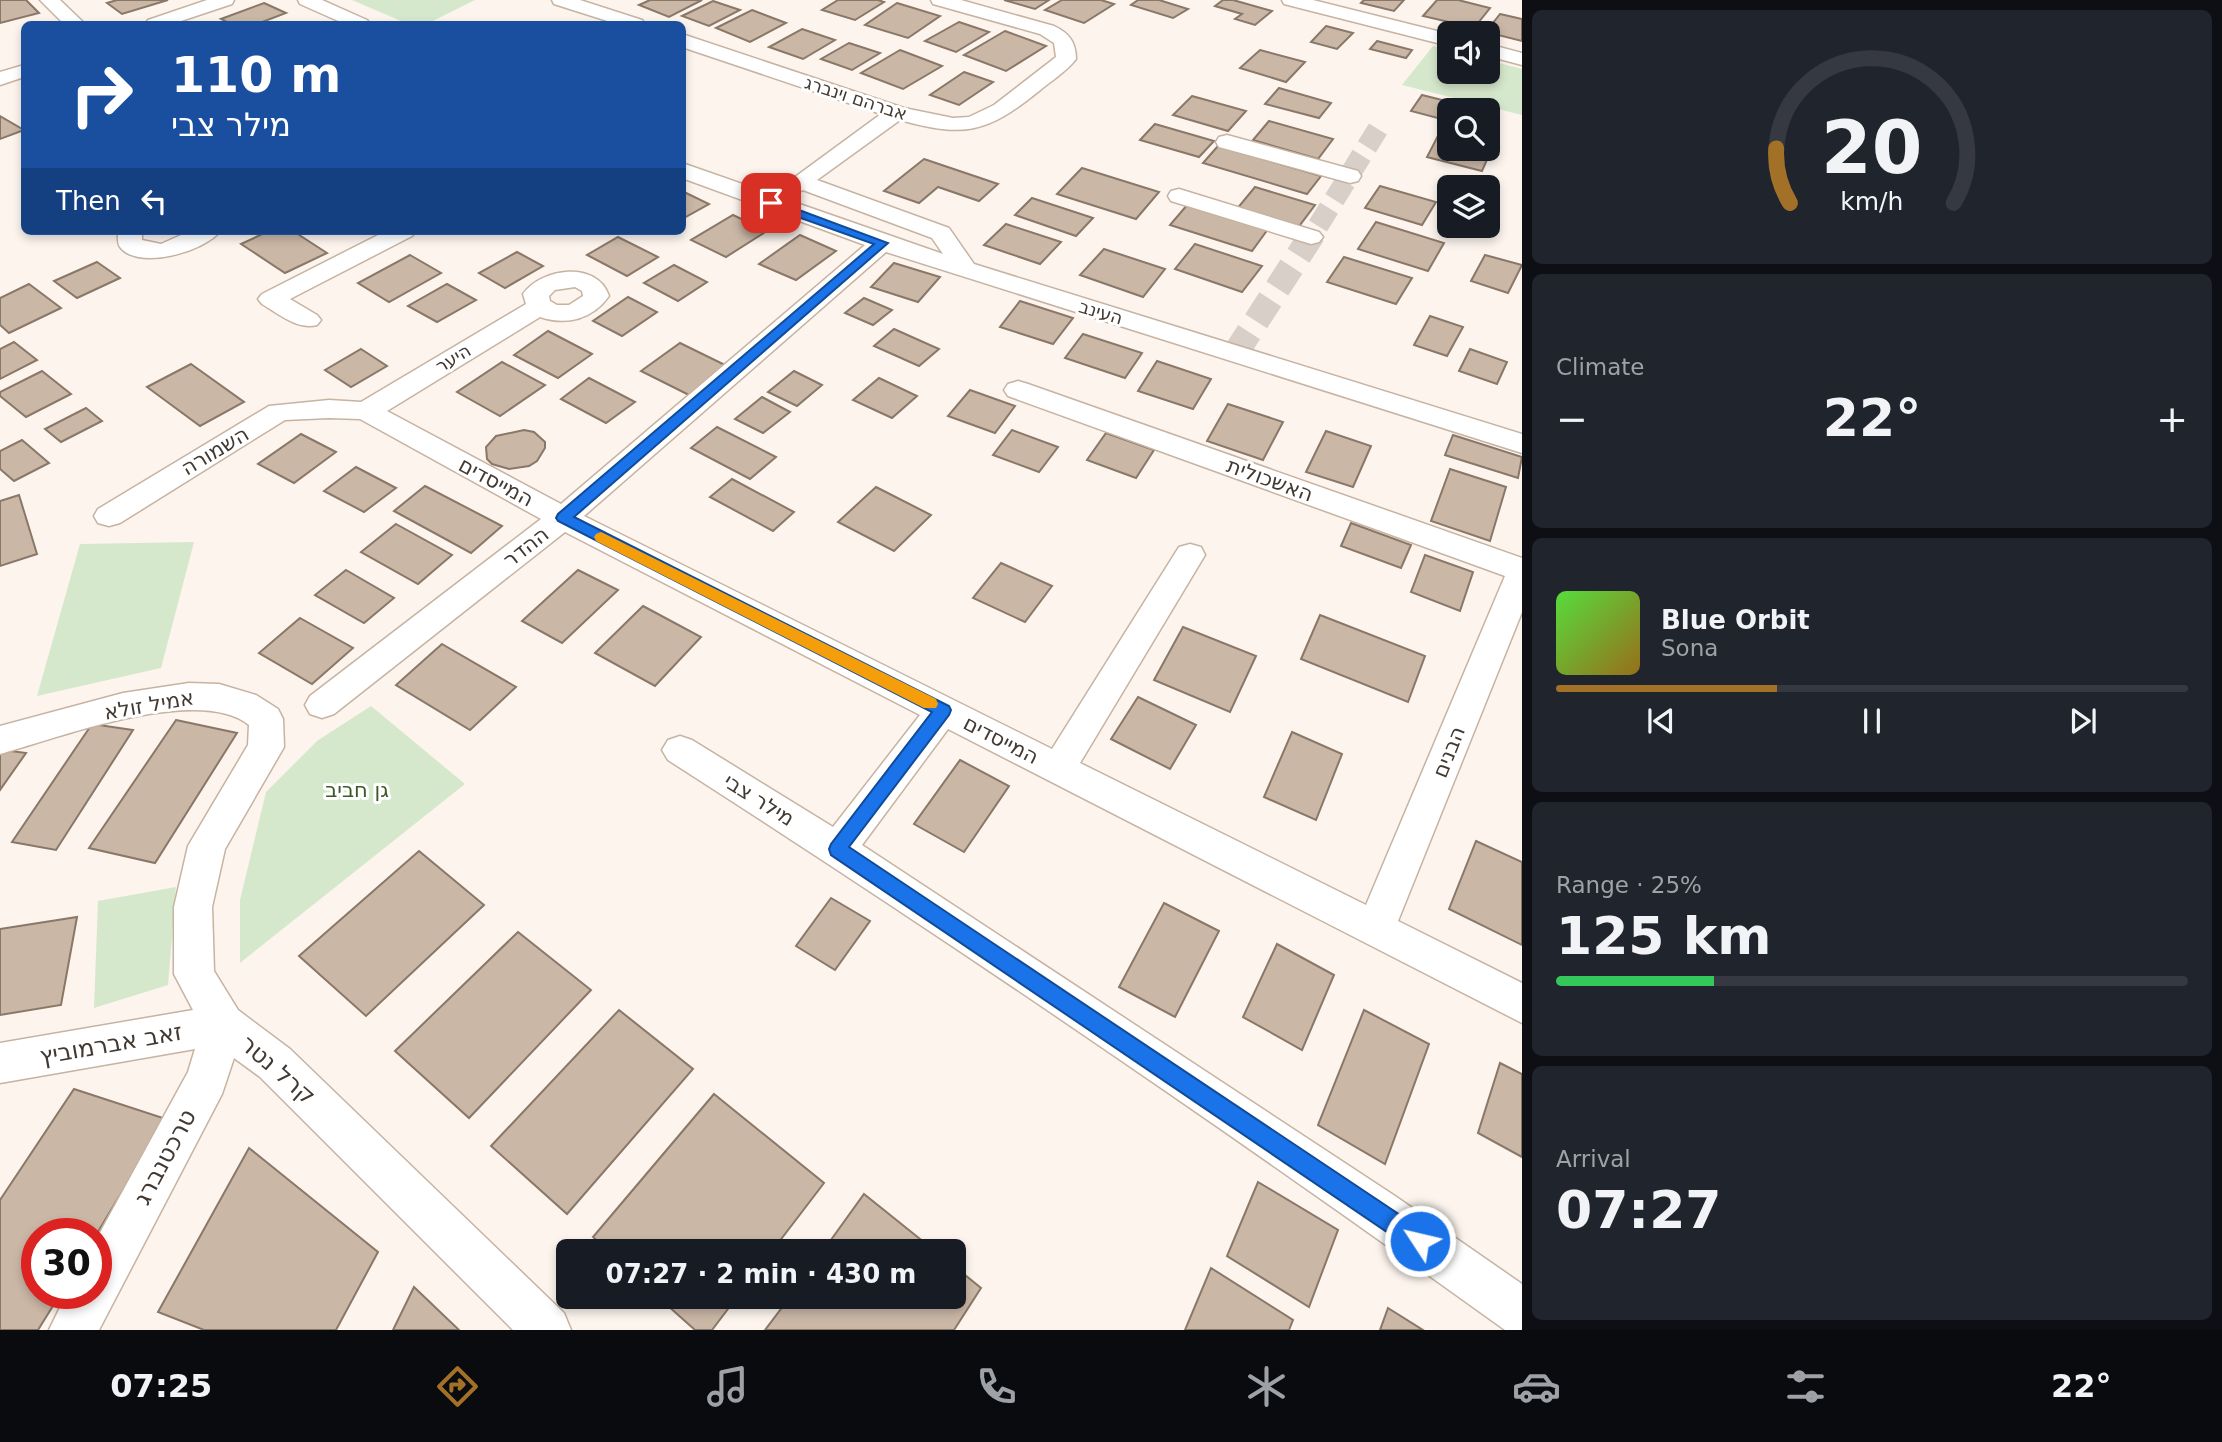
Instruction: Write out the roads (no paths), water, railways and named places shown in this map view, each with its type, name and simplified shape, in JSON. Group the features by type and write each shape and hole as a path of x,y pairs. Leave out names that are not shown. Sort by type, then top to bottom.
{"street":[{"path":"49,0 72,21"},
{"path":"164,21 225,0"},
{"path":"307,0 353,21"},
{"path":"561,0 626,21"},
{"name":"אברהם וינברג","path":"686,41 897,112 963,125 985,120 1066,59 1067,45 1061,36 940,0"},
{"path":"1291,0 1437,37"},
{"path":"1500,53 1522,59"},
{"path":"0,79 21,72"},
{"path":"771,203 897,112"},
{"path":"1227,142 1350,176"},
{"name":"העינב","path":"686,171 882,243 1522,444"},
{"path":"801,182 940,233 965,269"},
{"path":"1179,196 1311,237"},
{"path":"130,235 130,244 149,253 171,249 200,235"},
{"path":"308,320 271,299 396,235"},
{"name":"ההדר","path":"322,705 564,518 882,243"},
{"name":"היער","path":"366,411 540,306"},
{"name":"האשכולית","path":"1018,390 1522,572"},
{"name":"המייסדים","path":"329,409 366,411 564,518 1522,1004"},
{"name":"השמורה","path":"109,516 279,412 329,409"},
{"path":"1058,769 1189,555"},
{"name":"הבנים","path":"1375,930 1522,572"},
{"name":"אמיל זולא","path":"3,732 156,700 209,696 244,704 266,719 266,747"},
{"path":"838,849 943,710"},
{"name":"קרל נטר","path":"266,747 207,845 193,907 194,974 223,1024 275,1063 547,1330"},
{"name":"מילר צבי","path":"680,750 838,849 1379,1212 1522,1313"},
{"name":"זאב אברמוביץ","path":"0,1063 223,1024"},
{"name":"טרכטנברג","path":"112,1257 207,1079 223,1024"},
{"path":"73,1330 84,1309"}],"tunnel":[{"path":"1318,226 1381,124"},
{"path":"1235,354 1319,224"}],"park label":[{"name":"גן חביב","path":"357,790"}]}
